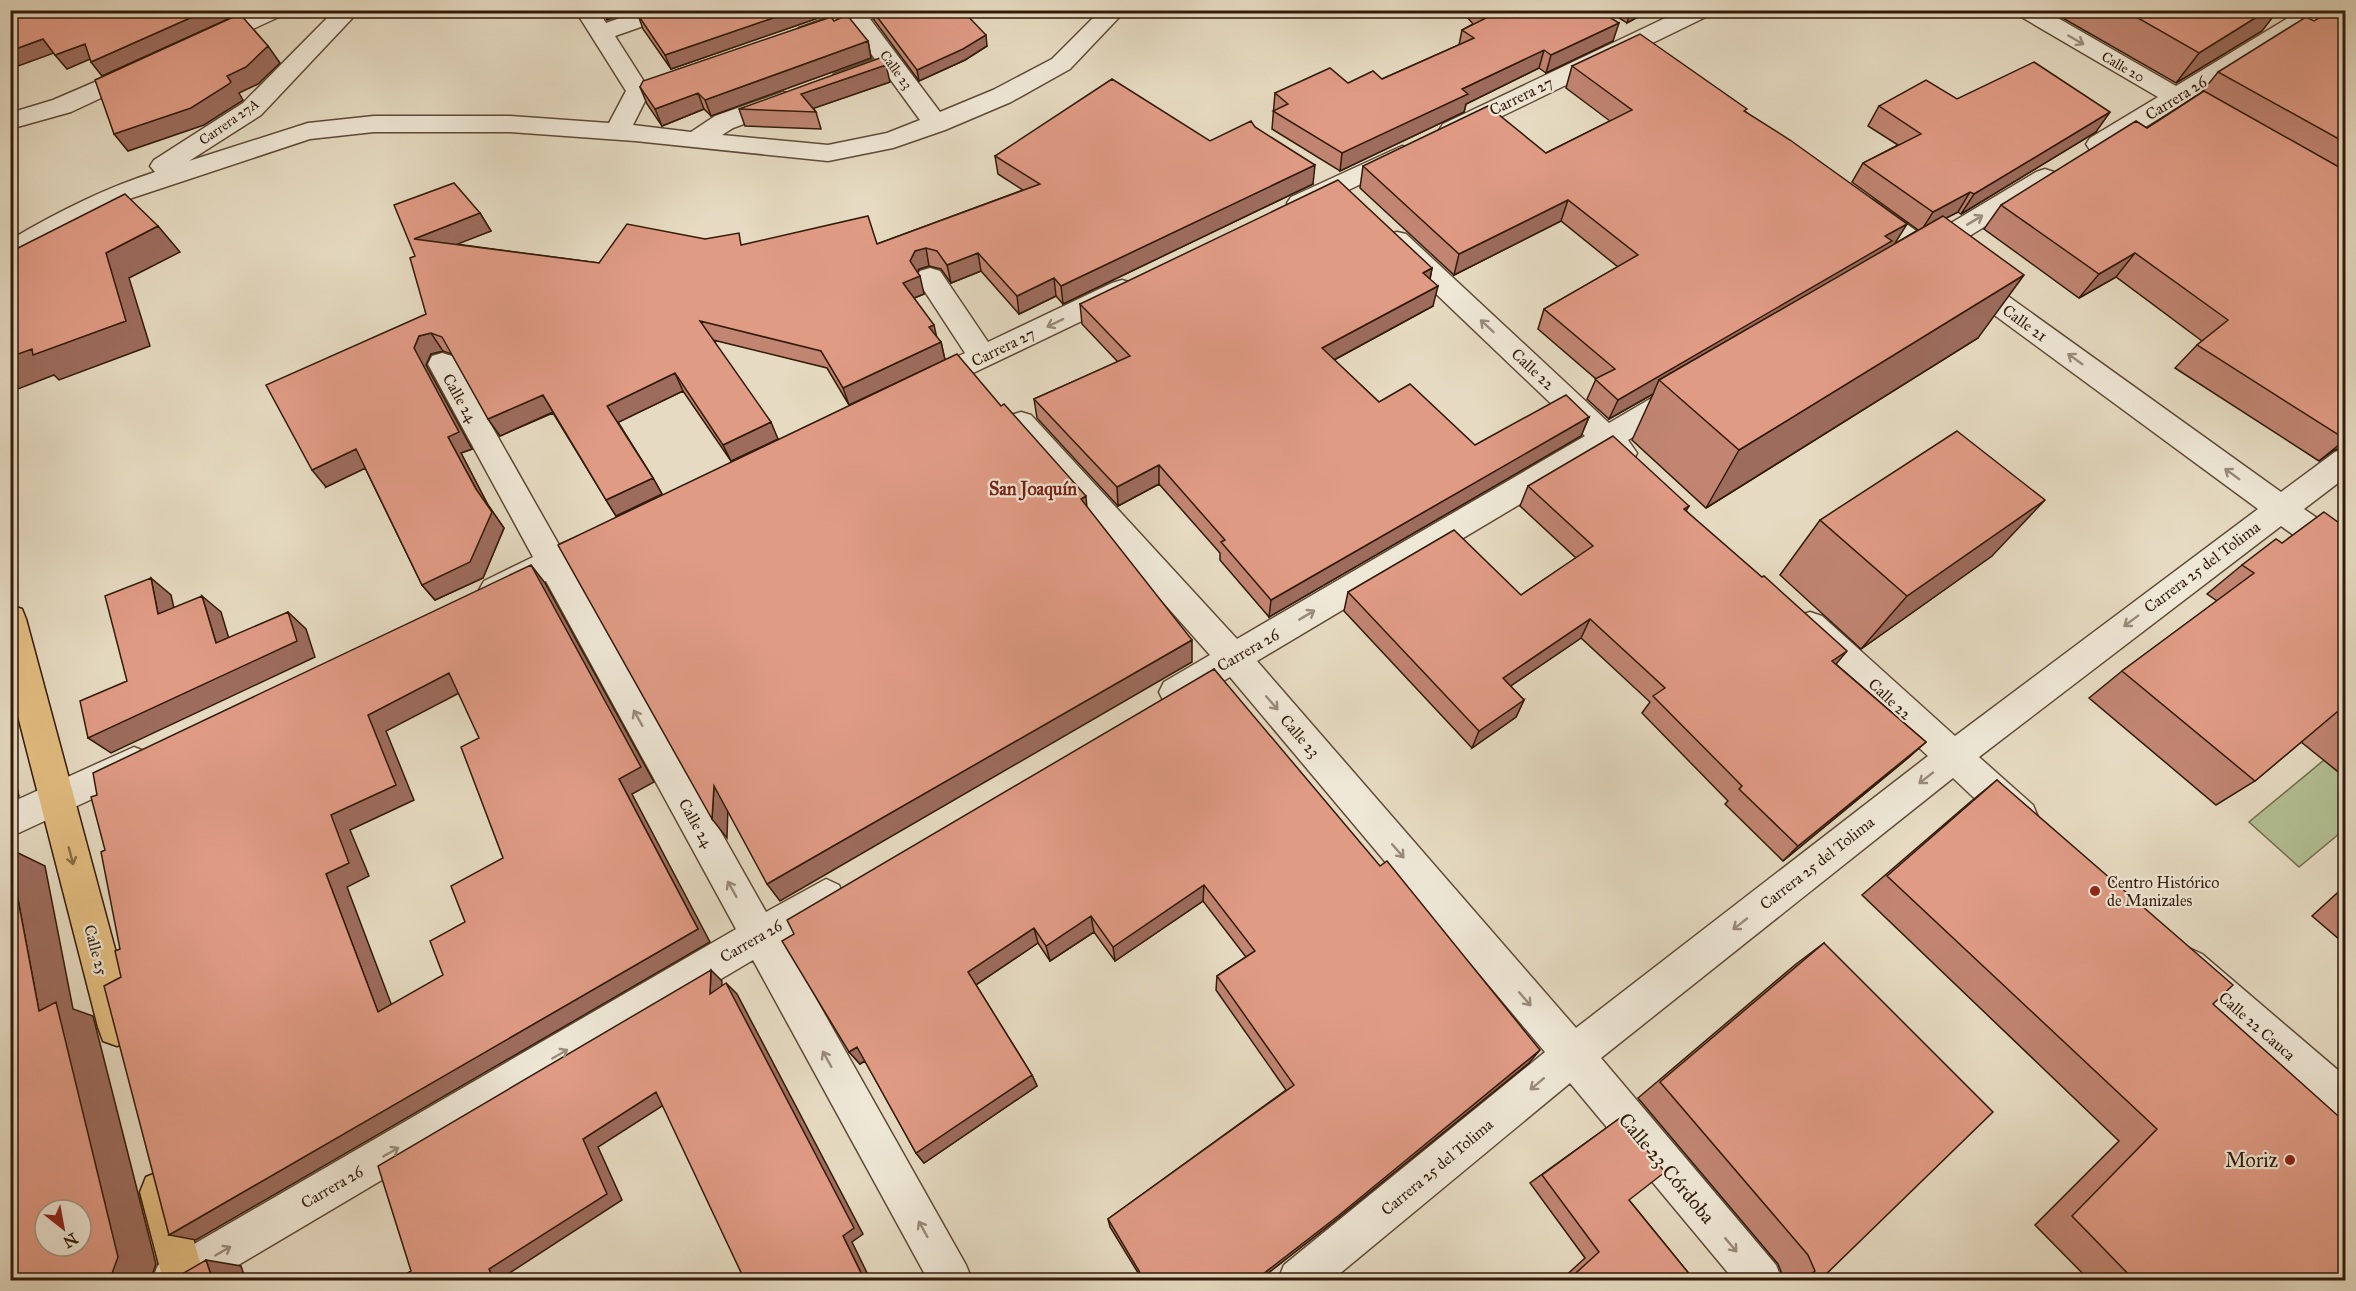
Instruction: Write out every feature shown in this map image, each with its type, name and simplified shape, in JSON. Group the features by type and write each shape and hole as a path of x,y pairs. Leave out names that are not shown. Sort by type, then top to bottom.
{"main road":[{"name":"Calle 25","path":"10,619 127,1066"},
{"path":"152,1159 180,1279"}],"street":[{"path":"187,50 275,10"},
{"name":"Carrera 27A","path":"123,192 252,109 349,10"},
{"path":"586,10 600,33 649,87 617,132"},
{"path":"600,33 667,10"},
{"path":"10,253 67,218 123,192 308,131 374,124 510,124 828,153 893,140 1002,96 1061,64 1115,10"},
{"name":"Carrera 27","path":"1274,216 1347,193 1429,141 1646,48 1702,10"},
{"name":"Calle 20","path":"2026,10 2216,121"},
{"name":"Carrera 26","path":"1894,269 2176,98 2274,26 2318,10"},
{"path":"791,39 865,14"},
{"name":"Calle 23","path":"865,14 890,62 936,124"},
{"path":"1610,26 1646,48"},
{"path":"696,141 724,122 890,62"},
{"path":"10,121 62,106 156,64"},
{"path":"1310,168 1347,193"},
{"name":"Calle 21","path":"1848,195 2346,556"},
{"name":"Calle 22","path":"1381,226 1641,470"},
{"path":"930,278 983,357"},
{"name":"Carrera 27","path":"897,398 1144,279"},
{"name":"Calle 24","path":"442,364 951,1281"},
{"name":"Carrera 26","path":"1151,707 1709,378"},
{"name":"Calle 23","path":"1021,423 1234,658 1573,1055"},
{"name":"Carrera 25 del Tolima","path":"1299,1281 1573,1055 1953,757 2346,460"},
{"path":"467,604 628,527"},
{"name":"Calle 22","path":"1788,606 1953,757"},
{"path":"10,821 165,748"},
{"path":"1953,757 2041,836"},
{"name":"Carrera 26","path":"180,1279 852,882"},
{"name":"Calle 22 Cauca","path":"2165,946 2346,1104"},
{"name":"Calle 23 Córdoba","path":"1573,1055 1761,1281"}],"green space":[{"path":"2324,760 2345,778 2345,829 2299,867 2249,822"}],"building":[{"path":"10,10 154,10 155,12 208,10 91,62 85,44 55,55 43,39 10,51"},
{"path":"649,10 796,10 665,55 638,15"},
{"path":"872,10 962,10 986,35 963,49 917,70"},
{"path":"1482,10 1598,10 1619,23 1551,55 1544,50 1462,89 1468,94 1342,153 1273,111 1288,104 1275,93 1330,68 1348,83 1373,71 1382,79 1474,38 1462,30 1488,17"},
{"path":"2124,10 2268,10 2199,53"},
{"path":"2332,10 2346,10 2346,143 2218,72 2306,17 2314,21"},
{"path":"240,14 268,46 246,67 227,76 231,82 229,84 191,108 114,134 95,80"},
{"path":"847,15 868,41 705,100 698,93 655,109 640,87 643,81 831,17 834,21"},
{"path":"1640,34 1747,109 1744,111 1790,140 1907,224 1885,236 1892,241 1618,400 1595,379 1615,369 1544,309 1638,255 1568,200 1459,254 1363,166 1488,106 1546,153 1632,110 1572,66"},
{"path":"880,58 886,65 801,94 816,112 739,109"},
{"path":"2034,62 2110,112 1974,194 1970,192 1933,212 1863,163 1921,134 1879,106 1926,80 1957,99"},
{"path":"1112,79 1210,141 1251,121 1255,127 1315,165 1061,286 1054,278 1017,296 978,253 947,265 937,251 926,248 915,251 910,261 920,276 903,283 934,325 929,327 941,342 843,388 821,351 700,321 771,422 723,445 675,373 607,406 653,478 606,500 543,395 488,419 442,337 431,333 419,336 414,348 459,432 448,437 476,489 492,512 470,562 422,585 356,449 312,470 266,385 426,314 410,258 415,256 394,205 454,183 480,213 414,239 599,263 627,224 705,239 739,233 741,245 868,216 877,244 1040,184 995,156"},
{"path":"2204,91 2346,171 2345,439 2197,345 2228,320 2135,253 2099,274 2001,205 2136,121 2147,128"},
{"path":"1338,180 1432,268 1423,273 1438,286 1322,348 1379,402 1410,384 1475,445 1566,395 1589,417 1271,600 1221,542 1225,540 1159,465 1117,487 1034,399 1130,356 1080,304"},
{"path":"125,194 158,226 106,253 126,321 33,355 32,349 10,357 10,252"},
{"path":"1943,216 2024,275 1739,450 1659,380"},
{"path":"957,354 1001,406 1004,404 1086,496 1081,499 1192,640 767,884 714,786 712,819 558,545"},
{"path":"1957,431 2045,500 1907,596 1820,520"},
{"path":"1613,436 1689,506 1684,509 1762,577 1764,576 1847,651 1832,661 1926,742 1798,846 1739,789 1742,786 1653,696 1665,688 1590,619 1503,678 1524,700 1479,731 1348,592 1454,530 1521,595 1593,546 1528,486"},
{"path":"2324,512 2346,528 2346,719 2337,712 2255,781 2122,671 2254,573 2242,565 2276,539 2282,543"},
{"path":"531,565 641,767 619,779 698,929 169,1235 104,986 121,977 115,951 120,949 101,852 105,850 91,797 97,795 93,773","holes":["449,673 479,738 461,747 503,858 451,886 465,922 430,941 443,975 378,1012 326,874 349,863 331,815 396,785 368,715"]},
{"path":"151,578 158,614 202,596 216,643 288,612 297,641 88,738 80,701 127,681 105,596"},
{"path":"1214,669 1380,866 1387,861 1540,1050 1338,1216 1254,1281 1145,1281 1108,1219 1294,1085 1217,976 1255,951 1204,885 1113,947 1091,916 1046,946 1034,928 968,972 1032,1075 916,1153 857,1047 849,1052 782,941 794,934 787,920"},
{"path":"1997,780 2233,985 2213,1004 2346,1123 2346,1281 2135,1281 2072,1216 2157,1129 1887,876"},
{"path":"10,857 39,1011 56,1002 118,1257 111,1276 177,1277 206,1260 213,1281 10,1281"},
{"path":"1824,943 1993,1112 1819,1281 1815,1281 1810,1275 1815,1271 1808,1255 1660,1082"},
{"path":"711,970 710,994 726,983 854,1228 843,1236 865,1281 745,1281 656,1092 583,1139 607,1194 489,1269 494,1281 395,1281 411,1271 378,1166"},
{"path":"1620,1118 1665,1172 1629,1200 1695,1281 1567,1281 1599,1252 1542,1175"}],"place":[{"name":"Centro Histórico de Manizales","path":"2095,891"},
{"name":"Moriz","path":"2290,1160"}],"district":[{"name":"San Joaquín","path":"1033,489"}]}
